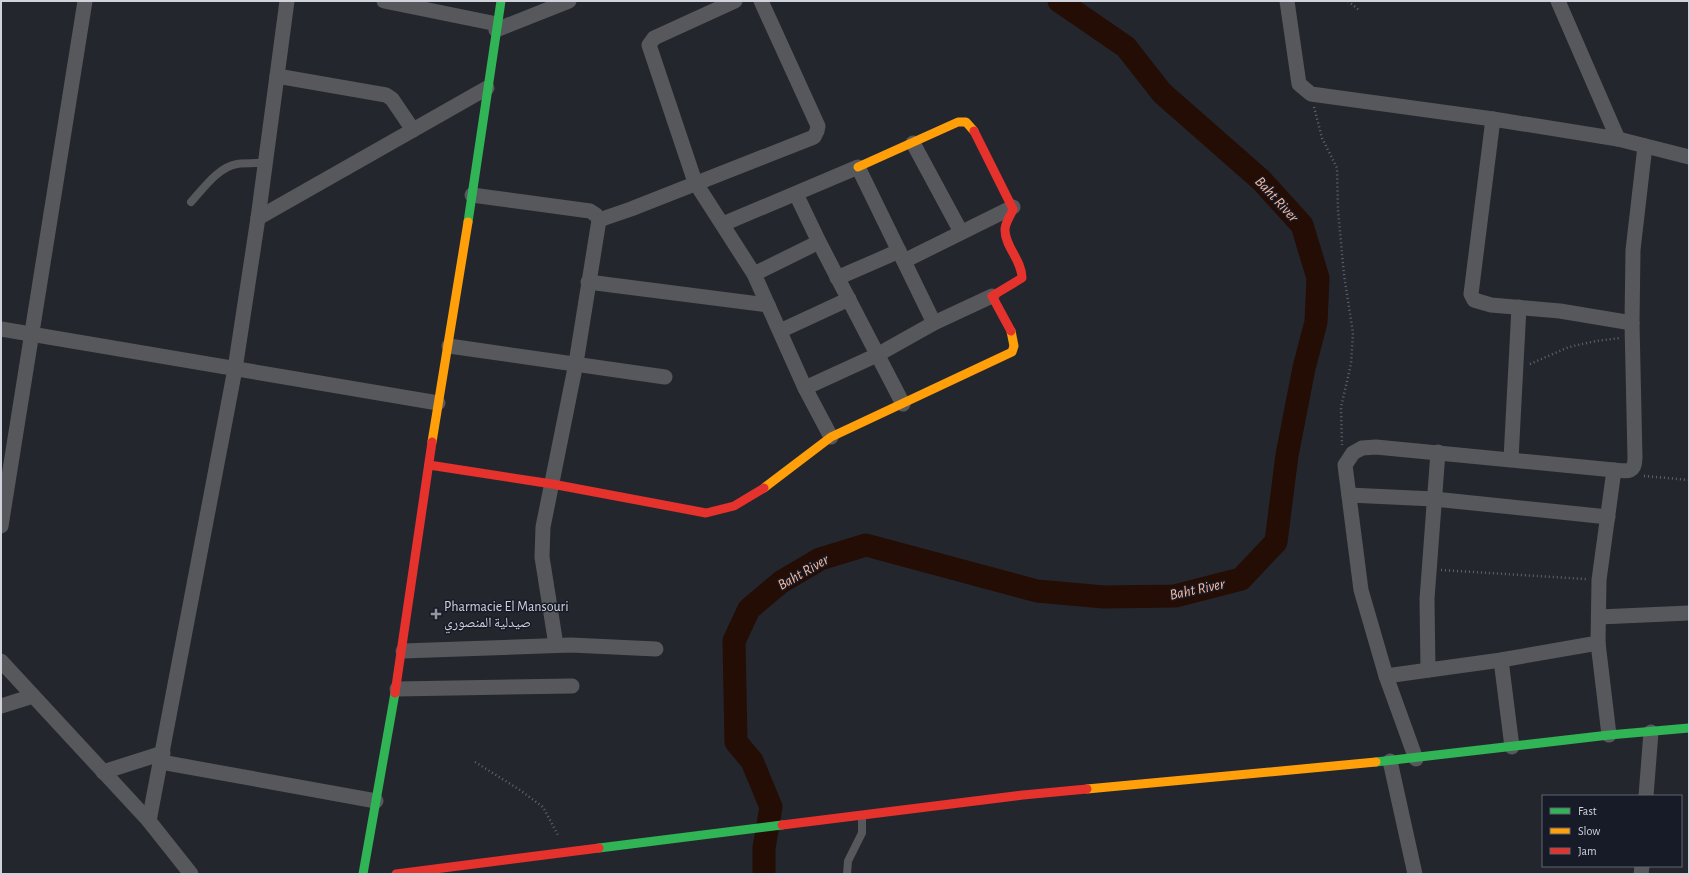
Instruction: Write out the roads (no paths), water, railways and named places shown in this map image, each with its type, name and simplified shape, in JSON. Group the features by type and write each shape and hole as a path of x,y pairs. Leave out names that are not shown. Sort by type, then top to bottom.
{"street":[{"path":"1,526 85,1"},
{"path":"149,821 235,369 258,218 287,1"},
{"path":"388,1 497,27 569,1"},
{"path":"363,874 397,689 428,465 449,346 501,1"},
{"path":"735,1 654,38 649,45 695,182 754,274 805,388 831,437"},
{"path":"599,220 631,209 695,182 814,136 818,131 815,120 761,1"},
{"path":"1287,1 1299,84 1310,94 1493,119 1618,139 1689,157"},
{"path":"1558,1 1618,139"},
{"path":"277,76 386,96 392,99 413,130"},
{"path":"258,218 487,88"},
{"path":"1493,119 1471,294 1474,300 1478,302 1560,311 1633,330"},
{"path":"723,224 796,194 958,122 966,122 978,136 1013,207 1012,214 1005,225 1005,234 1018,260 1022,278 992,296 934,323 877,355 805,388"},
{"path":"913,143 961,232"},
{"path":"1416,758 1386,676 1361,590 1345,465 1353,454 1370,447 1438,452 1627,471 1635,465 1633,250 1645,146"},
{"path":"858,167 934,323"},
{"path":"472,194 590,211 596,215 599,220 576,363 543,527 542,557 556,645"},
{"path":"796,194 837,278 903,404"},
{"path":"837,278 901,256 961,232 1013,207"},
{"path":"754,274 819,242"},
{"path":"588,282 768,305"},
{"path":"428,465 552,484 706,513 719,512 734,506 762,490 831,437 1012,352 1014,349 1014,337 992,296"},
{"path":"780,331 848,299"},
{"path":"1511,459 1519,307"},
{"path":"1,330 438,403"},
{"path":"449,346 576,363 665,377"},
{"path":"1428,670 1427,599 1438,452"},
{"path":"1609,735 1598,642 1599,580 1614,470"},
{"path":"1348,495 1434,499 1608,517"},
{"path":"1599,617 1689,613"},
{"path":"1386,676 1501,660 1598,642"},
{"path":"403,651 556,645 656,649"},
{"path":"1501,660 1512,747"},
{"path":"1,661 149,821 188,872"},
{"path":"397,689 572,686"},
{"path":"1,706 33,696"},
{"path":"396,874 1023,795 1390,761 1609,735 1689,728"},
{"path":"1646,795 1651,732"},
{"path":"103,772 162,757 376,801"},
{"path":"1390,761 1415,874"}],"lane":[{"path":"191,202 217,175 227,167 235,164 265,163"},
{"path":"847,874 848,861 862,833 862,816"}],"waterway":[{"name":"Baht River","path":"764,874 764,848 771,807 752,761 736,742 734,641 749,609 781,582 820,559 866,545 1037,591 1104,597 1175,596 1241,579 1276,542 1287,455 1304,368 1316,322 1318,278 1302,225 1261,180 1162,93 1126,47 1059,1"}],"place":[{"name":"Pharmacie El Mansouri صيدلية المنصوري","path":"436,614"}]}
